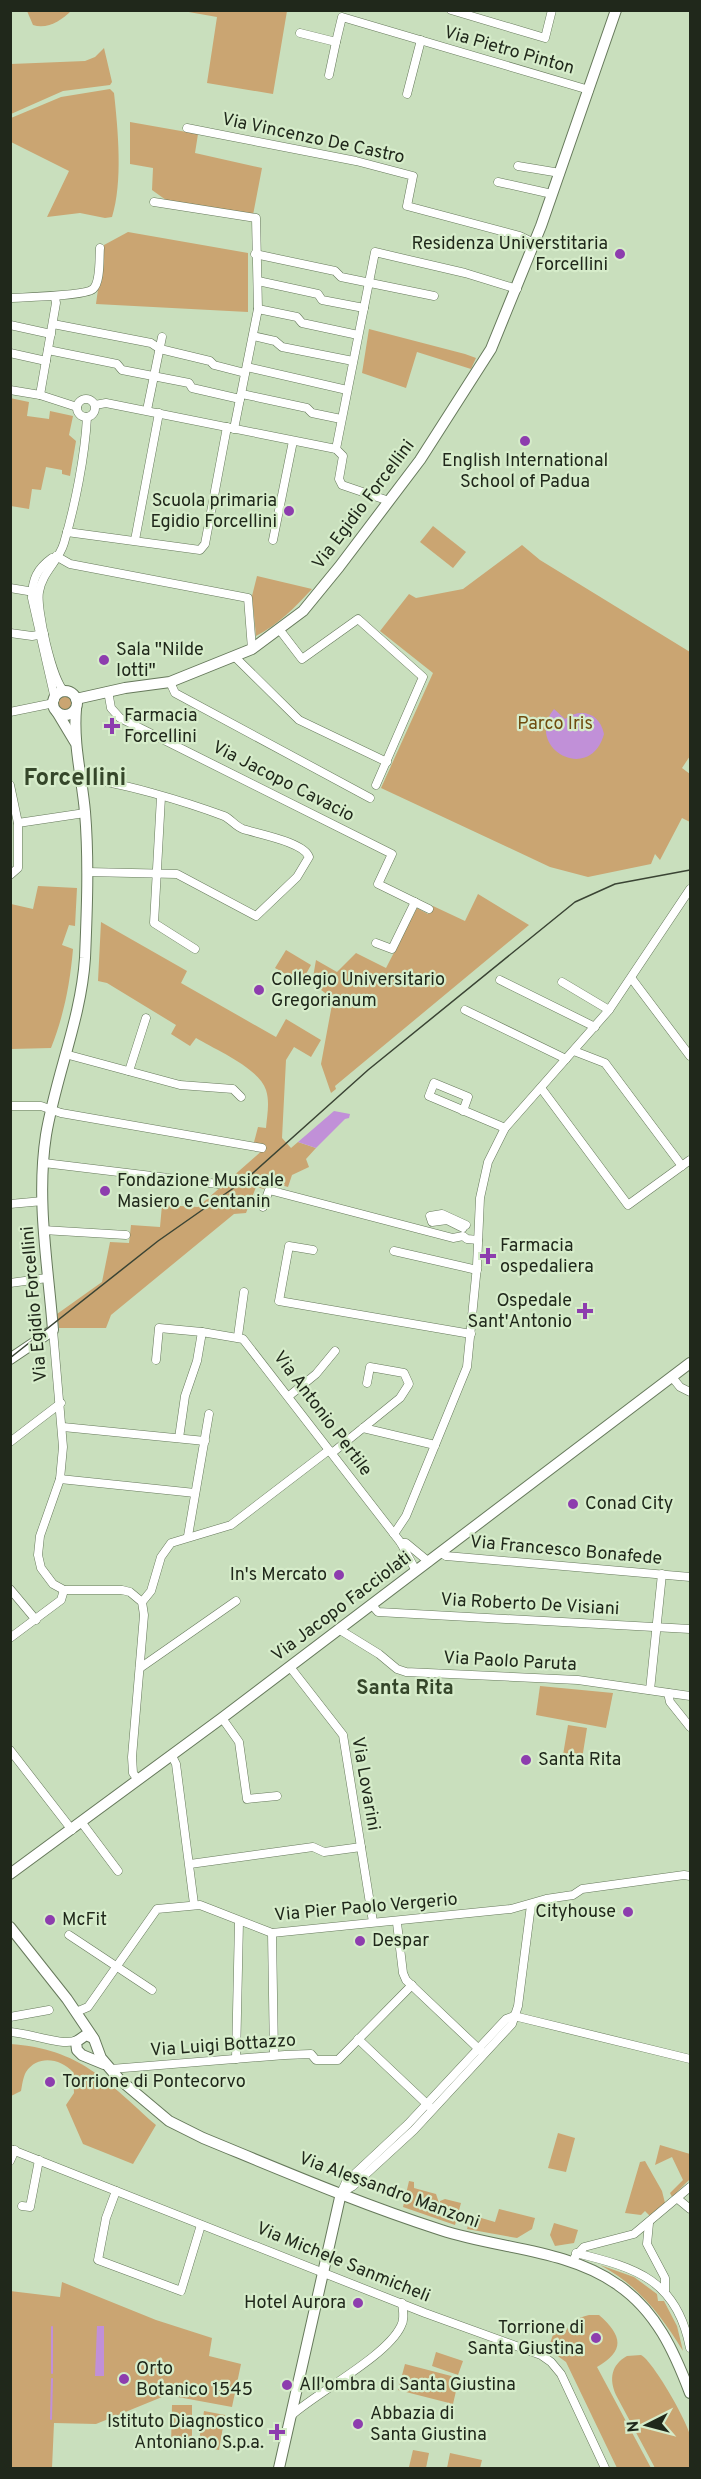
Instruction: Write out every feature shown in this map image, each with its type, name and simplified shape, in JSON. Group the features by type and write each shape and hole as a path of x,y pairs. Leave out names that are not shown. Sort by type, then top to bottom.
{"street":[{"path":"451,10 545,38 552,10"},
{"name":"Via Egidio Forcellini","path":"64,1590 45,1574 38,1555 40,1536 60,1479 63,1427 43,1230 44,1163 51,1110 83,980 87,872 85,813 75,743 76,704 108,691 170,682 252,649 303,611 389,501 482,367 517,290 616,10"},
{"name":"Via Pietro Pinton","path":"328,75 343,14 421,40 589,90"},
{"path":"300,33 336,42"},
{"path":"407,94 421,40"},
{"name":"Via Vincenzo De Castro","path":"187,128 356,161 413,176 407,206 520,236 534,243"},
{"path":"518,166 560,173"},
{"path":"498,182 552,194"},
{"path":"67,532 135,540 196,551 203,548 231,428 241,396 258,309 255,254 257,225 256,218 154,202"},
{"path":"10,298 55,298 94,289 100,248"},
{"path":"336,449 375,252 465,273 517,290"},
{"path":"255,254 335,271 341,277 434,296"},
{"path":"258,281 318,294 322,300 364,308"},
{"path":"40,395 53,324 55,298"},
{"path":"258,309 297,317 302,323 358,335"},
{"path":"53,324 151,344 160,350 210,361 214,365 347,390"},
{"path":"10,325 51,334"},
{"path":"253,336 275,340 282,347 353,361"},
{"path":"147,410 162,337"},
{"path":"48,350 117,364 122,370 189,383 192,388 307,408 312,412 341,419"},
{"path":"10,353 46,361"},
{"path":"10,390 40,395 77,407"},
{"path":"87,417 79,414 77,407 79,402 86,399 95,405 106,403 147,410 336,449 343,456 339,478 342,485 389,501"},
{"path":"87,417 94,412 95,405"},
{"path":"135,540 159,413"},
{"path":"55,705 35,592 64,545 86,438 87,417"},
{"path":"273,540 293,441"},
{"path":"56,556 70,564 248,598 252,649"},
{"path":"10,588 35,592"},
{"path":"279,629 302,659 358,619 423,677 376,785"},
{"path":"10,633 42,634"},
{"path":"10,712 55,705 69,714 76,704 72,694 65,692 54,676 42,634"},
{"path":"236,657 299,720 387,762"},
{"path":"170,682 175,693 370,798"},
{"name":"Via Jacopo Cavacio","path":"108,691 111,708 120,718 392,854 378,884 429,909"},
{"path":"55,705 65,692"},
{"name":"Via Egidio Forcellini","path":"55,705 75,743"},
{"path":"80,778 93,779 161,797 227,817 239,828 300,847 308,853 308,861 297,877 256,916 186,877 156,873 87,872"},
{"path":"10,785 18,823 18,868 10,874"},
{"path":"161,797 154,923 195,949"},
{"path":"18,823 85,813"},
{"path":"394,1534 406,1516 467,1367 484,1175 505,1128 609,1010 632,979 690,889"},
{"path":"376,943 392,949 415,902"},
{"path":"632,979 690,1055"},
{"path":"500,980 595,1027"},
{"path":"562,982 609,1010"},
{"path":"465,1010 566,1059"},
{"path":"129,1071 146,1018"},
{"path":"574,1051 605,1063 682,1166"},
{"path":"65,1054 180,1085 233,1089 241,1097"},
{"path":"463,1110 468,1097 434,1083 429,1096 505,1128"},
{"path":"541,1088 628,1205 690,1160"},
{"path":"10,1106 36,1106 261,1149"},
{"path":"44,1163 218,1184"},
{"path":"263,1207 269,1190 453,1238 464,1229 478,1224"},
{"path":"10,1204 43,1201"},
{"path":"464,1229 467,1239 478,1240"},
{"path":"43,1230 126,1235"},
{"path":"314,1250 289,1246 279,1301 471,1334"},
{"path":"394,1251 477,1270"},
{"path":"10,1283 47,1278"},
{"path":"156,1360 159,1328 238,1336 244,1292"},
{"path":"10,1359 53,1330"},
{"path":"179,1438 185,1396 197,1361 202,1332"},
{"name":"Via Antonio Pertile","path":"238,1336 249,1342 331,1452 420,1565"},
{"path":"289,1396 316,1374 335,1351"},
{"name":"Via Jacopo Facciolati","path":"10,1874 340,1630 420,1565 441,1553 690,1363"},
{"path":"142,1602 151,1591 165,1550 175,1541 231,1525 363,1428 400,1398 409,1384 404,1373 370,1367 367,1383"},
{"path":"672,1377 680,1388 690,1392"},
{"path":"10,1442 61,1403"},
{"path":"188,1536 208,1414"},
{"path":"63,1427 205,1441"},
{"path":"363,1428 435,1445"},
{"path":"60,1479 195,1493"},
{"name":"Via Antonio Pertile","path":"401,1543 406,1543 420,1565"},
{"name":"Via Francesco Bonafede","path":"441,1553 446,1557 690,1576"},
{"path":"650,1690 662,1574"},
{"path":"10,1588 36,1620"},
{"path":"10,1638 61,1600 64,1590 122,1590 130,1592 142,1602 144,1615 132,1757 133,1773 138,1780"},
{"path":"140,1668 236,1600"},
{"name":"Via Roberto De Visiani","path":"372,1605 378,1612 690,1629"},
{"name":"Via Paolo Paruta","path":"340,1630 379,1654 397,1669 406,1672 559,1678 690,1696"},
{"name":"Via Lovarini","path":"290,1667 343,1735 373,1922"},
{"path":"668,1693 670,1702 690,1727"},
{"path":"222,1718 239,1742 247,1799 277,1796"},
{"path":"10,1750 72,1830"},
{"path":"78,2039 86,2035 95,2042 93,2053 82,2054 76,2048 78,2039 82,2030 78,2015 99,1992 157,1909 194,1904 176,1764 172,1756"},
{"path":"82,1823 118,1871"},
{"path":"190,1863 313,1847 324,1852 361,1846"},
{"name":"Via Pier Paolo Vergerio","path":"194,1904 272,1933 373,1922 397,1923 531,1905 546,1899 573,1895 588,1888 690,1876"},
{"path":"514,2016 531,1905"},
{"path":"236,2059 239,1922"},
{"path":"397,1923 403,1973 412,1985 481,2051"},
{"name":"Via Alessandro Manzoni","path":"10,1927 78,2015 95,2042 101,2058 144,2102 180,2128 341,2193 455,2235 626,2266 644,2274 665,2291 683,2320 690,2348"},
{"path":"272,1933 274,2055"},
{"path":"69,1935 152,1990"},
{"name":"Via Luigi Bottazzo","path":"111,2069 274,2055 311,2054 316,2060 338,2060 412,1985"},
{"path":"10,2017 49,2010"},
{"path":"279,2469 322,2272 345,2182 430,2107 481,2051 506,2019 514,2016 690,2058"},
{"name":"Via Alessandro Manzoni","path":"10,2032 28,2033 50,2040 111,2069"},
{"name":"Via Alessandro Manzoni","path":"50,2040 66,2043 78,2039"},
{"path":"358,2039 430,2107"},
{"path":"10,2161 13,2150"},
{"name":"Via Michele Sanmicheli","path":"13,2150 201,2225 227,2232 322,2272 541,2355 551,2361 561,2374 606,2469"},
{"path":"22,2206 30,2207 39,2160"},
{"path":"575,2258 584,2247 626,2238 649,2223 690,2187"},
{"path":"116,2191 106,2218 98,2260 181,2291 201,2225"},
{"path":"678,2199 690,2209"},
{"path":"649,2223 647,2244 665,2278 665,2291"},
{"name":"Via Alessandro Manzoni","path":"575,2258 619,2285 648,2313 669,2342 689,2385"},
{"path":"291,2416 370,2358 395,2336 403,2320 402,2303"}],"green space":[{"path":"27,11 71,11 54,23 38,26 33,25"},
{"path":"183,11 287,11 273,94 207,83 217,17"},
{"path":"104,48 112,82 110,85 63,91 11,114 11,64 85,61 95,57"},
{"path":"110,89 114,93 119,156 118,188 112,217 105,218 80,213 47,217 69,171 11,142 11,118 61,97"},
{"path":"130,122 198,134 195,153 262,168 253,215 166,200 152,190 153,168 130,164"},
{"path":"128,232 248,253 248,312 96,304 104,245"},
{"path":"369,329 476,358 471,369 417,352 406,388 362,373"},
{"path":"10,398 29,402 27,416 49,419 50,411 73,416 69,435 76,441 70,476 62,474 62,470 46,467 41,490 32,489 29,509 11,506"},
{"path":"433,526 466,552 453,568 420,542"},
{"name":"Parco Iris","path":"522,545 540,560 690,652 690,756 682,768 690,774 690,822 682,818 660,860 655,854 651,864 588,877 550,867 381,788 433,673 380,631 409,594 416,598 463,589"},
{"path":"257,576 312,589 279,621 256,636 252,596"},
{"path":"65,696 70,698 72,703 70,708 65,710 60,708 58,703 60,698"},
{"path":"38,886 77,888 75,926 69,925 62,945 73,949 68,987 60,1024 51,1048 11,1049 11,904 33,909"},
{"path":"478,894 529,925 335,1086 336,1089 331,1093 321,1064 333,999 312,983 316,960 337,972 356,953 386,968 417,908 428,914 433,906 465,921"},
{"path":"101,922 187,971 181,983 276,1037 286,1019 321,1040 311,1057 294,1047 286,1060 282,1138 291,1148 298,1142 316,1148 306,1159 309,1167 292,1175 288,1187 267,1181 264,1189 256,1187 246,1213 234,1214 111,1315 106,1328 59,1328 57,1314 102,1282 110,1242 129,1243 131,1225 160,1227 162,1205 198,1207 264,1149 253,1146 258,1127 266,1128 268,1099 262,1082 246,1067 196,1038 190,1046 171,1034 176,1025 107,983 98,981"},
{"path":"286,950 311,965 301,983 275,968"},
{"path":"540,1686 613,1693 606,1728 536,1715"},
{"path":"568,1725 587,1728 581,1765 562,1761"},
{"path":"10,2044 35,2047 74,2060 107,2081 156,2125 133,2164 83,2144 66,2105 74,2093 73,2072 62,2064 50,2060 31,2066 23,2079 21,2091 11,2096"},
{"path":"558,2133 575,2138 566,2172 548,2168"},
{"path":"660,2145 690,2154 690,2179 672,2197 670,2193 683,2180 672,2157 655,2165"},
{"path":"645,2161 662,2191 665,2203 650,2216 645,2211 641,2215 625,2213 640,2162"},
{"path":"409,2181 414,2182 414,2188 436,2194 440,2206 440,2201 445,2199 461,2203 455,2225 403,2207"},
{"path":"499,2209 535,2218 532,2229 517,2238 467,2229 471,2215 495,2222"},
{"path":"554,2223 578,2230 574,2243 555,2246 550,2235"},
{"path":"600,2265 634,2277 657,2294 658,2301 664,2301 677,2326 683,2351 648,2302 626,2282"},
{"name":"Orto Botanico 1545","path":"62,2282 156,2320 212,2338 209,2356 241,2364 232,2407 167,2395 96,2424 54,2423 52,2468 11,2468 10,2291 60,2297"},
{"path":"589,2315 599,2315 616,2336 618,2343 616,2349 606,2361 597,2367 651,2468 617,2468 566,2362 548,2349 554,2332 564,2335 574,2322"},
{"path":"436,2352 463,2361 458,2375 432,2366"},
{"path":"641,2355 661,2379 688,2428 692,2452 690,2468 655,2468 616,2395 612,2378 615,2368 627,2356"},
{"path":"405,2364 459,2378 453,2404 398,2390"},
{"path":"172,2405 192,2405 192,2444 171,2444"},
{"path":"204,2411 225,2415 219,2450 198,2446"},
{"path":"413,2450 429,2453 426,2468 409,2467"},
{"path":"450,2453 482,2460 480,2468 447,2468"}],"shaded area":[{"path":"554,709 565,719 578,713 594,717 602,727 604,734 597,749 586,757 574,759 562,755 553,747 547,737 547,723"},
{"path":"334,1111 350,1114 349,1118 345,1119 316,1148 298,1142"},
{"path":"97,2326 104,2326 104,2376 95,2376"}],"waterway":[{"path":"52,2327 52,2373"},
{"path":"51,2419 52,2379"}],"tram line":[{"path":"10,1358 158,1241 245,1180 368,1070 575,902 615,884 690,870"}],"place":[{"name":"Residenza Universtitaria Forcellini","path":"620,254"},
{"name":"English International School of Padua","path":"525,441"},
{"name":"Scuola primaria Egidio Forcellini","path":"289,511"},
{"name":"Sala \"Nilde Iotti\"","path":"104,660"},
{"name":"Farmacia Forcellini","path":"112,726"},
{"name":"Collegio Universitario Gregorianum","path":"259,990"},
{"name":"Fondazione Musicale Masiero e Centanin","path":"105,1191"},
{"name":"Farmacia ospedaliera","path":"488,1256"},
{"name":"Ospedale Sant'Antonio","path":"585,1311"},
{"name":"Conad City","path":"573,1504"},
{"name":"In's Mercato","path":"339,1575"},
{"name":"Santa Rita","path":"526,1760"},
{"name":"Cityhouse","path":"628,1912"},
{"name":"McFit","path":"50,1920"},
{"name":"Despar","path":"360,1941"},
{"name":"Torrione di Pontecorvo","path":"50,2082"},
{"name":"Hotel Aurora","path":"358,2303"},
{"name":"Torrione di Santa Giustina","path":"596,2338"},
{"name":"Orto Botanico 1545","path":"124,2379"},
{"name":"All'ombra di Santa Giustina","path":"287,2385"},
{"name":"Abbazia di Santa Giustina","path":"358,2424"},
{"name":"Istituto Diagnostico Antoniano S.p.a.","path":"277,2432"}],"district":[{"name":"Forcellini","path":"75,779"},
{"name":"Santa Rita","path":"405,1689"}]}
